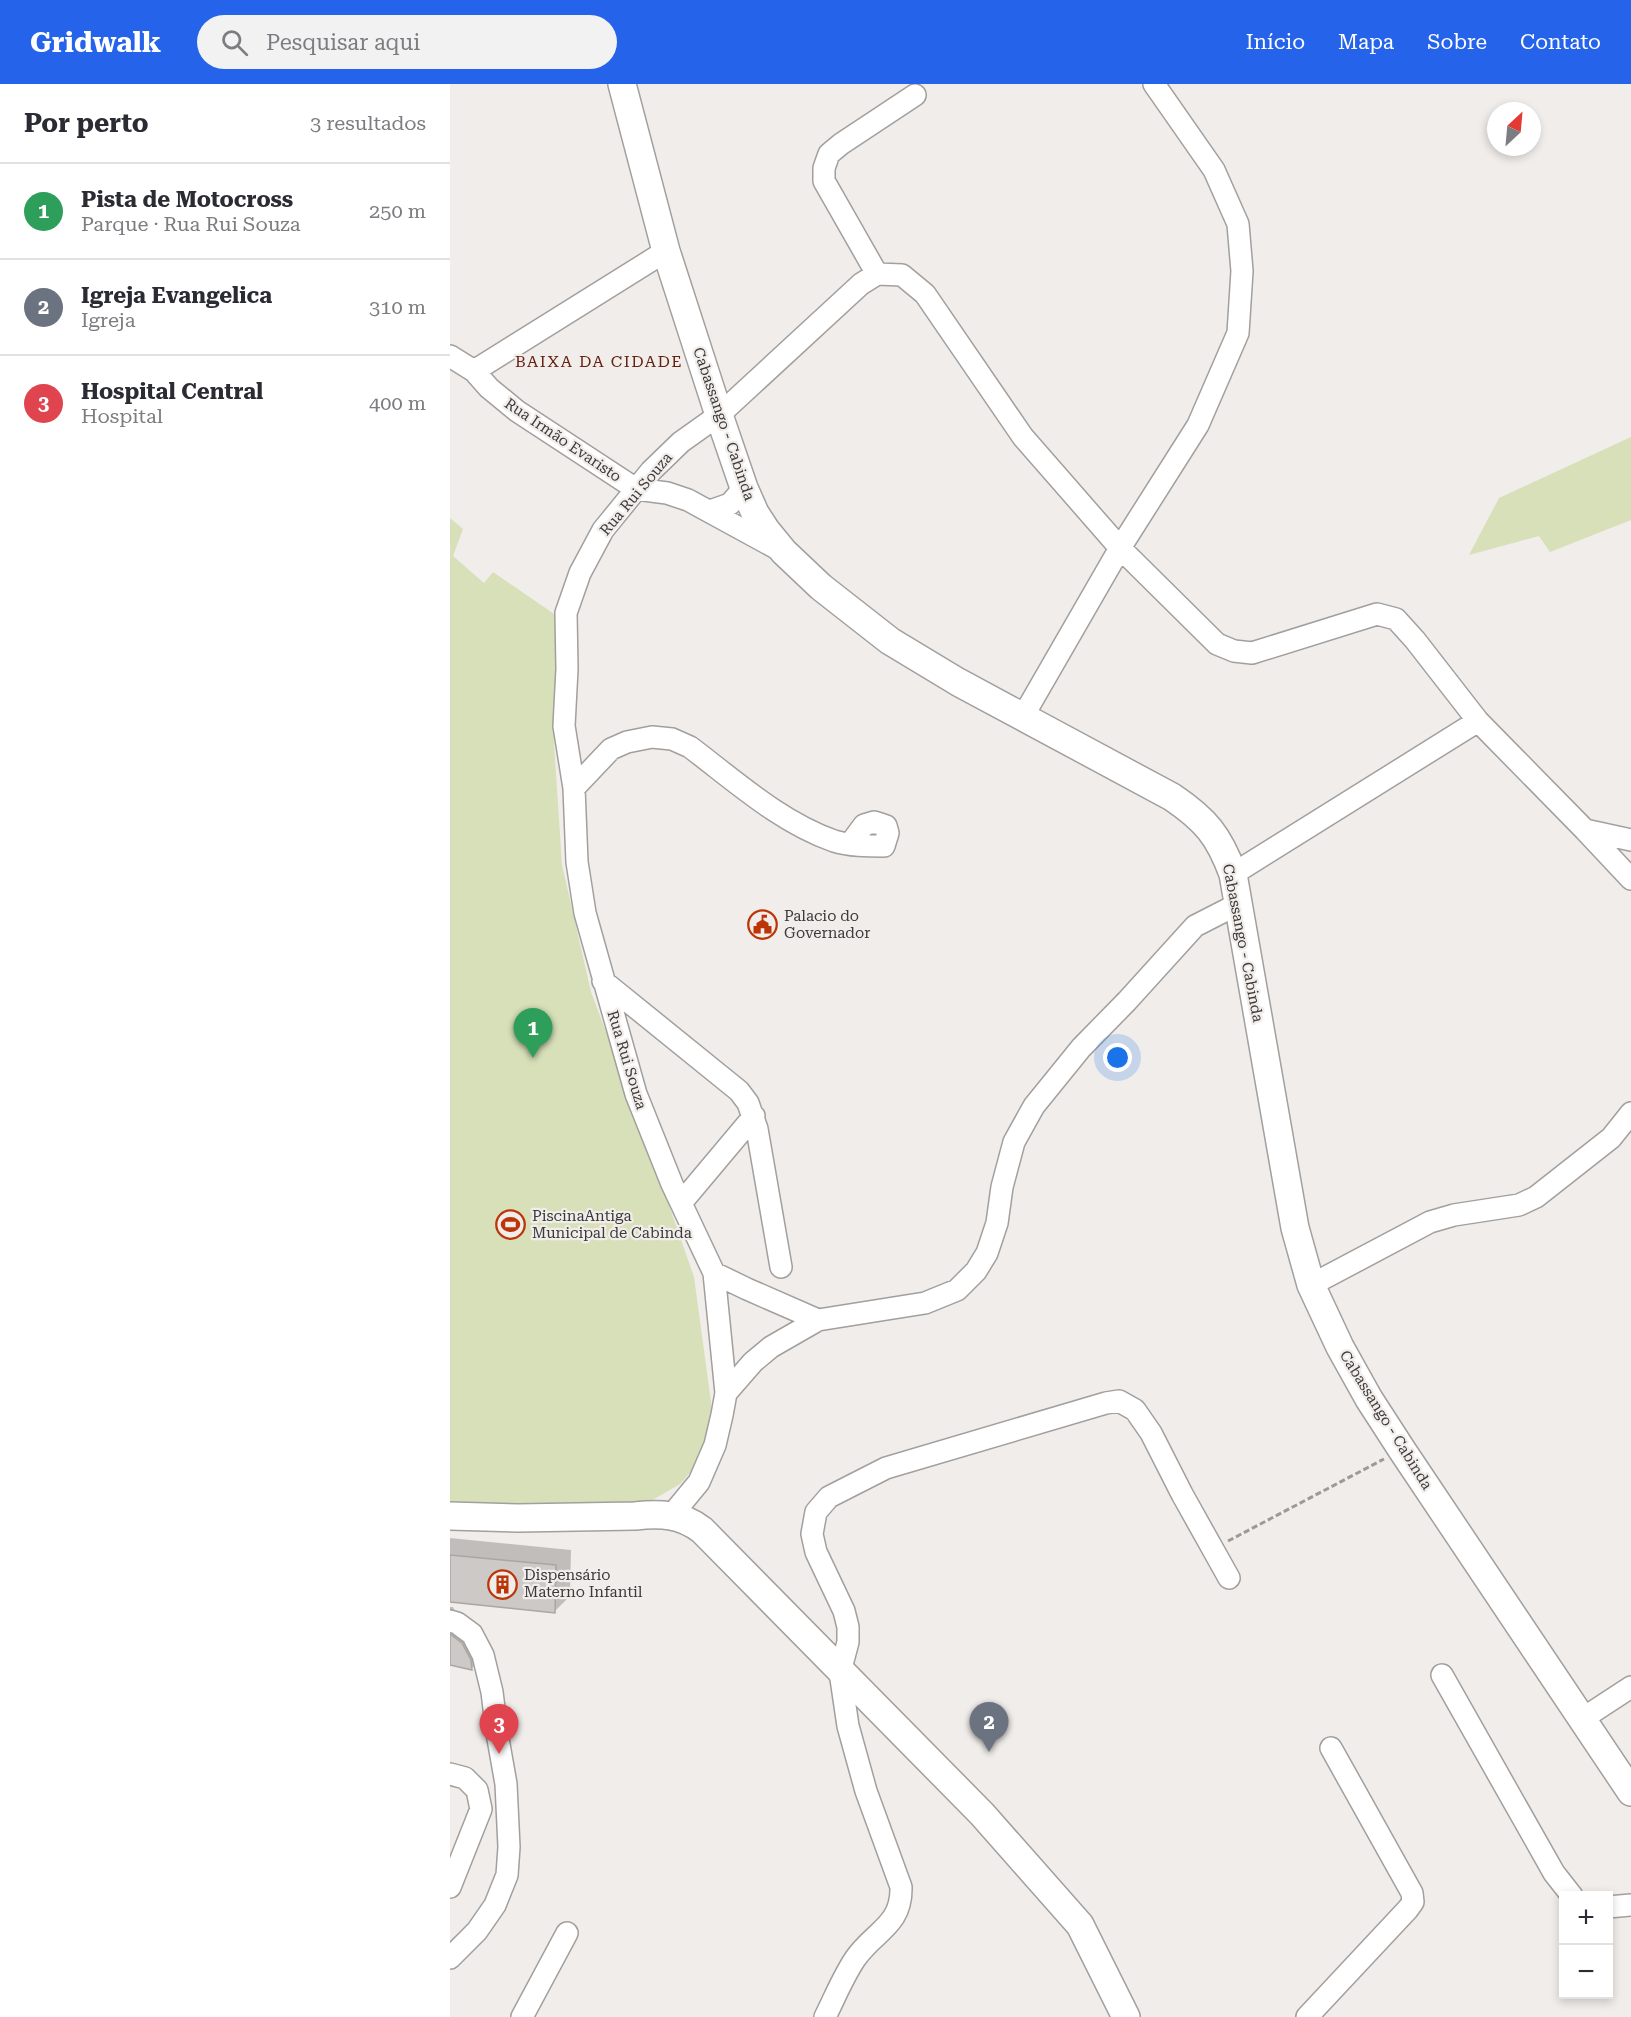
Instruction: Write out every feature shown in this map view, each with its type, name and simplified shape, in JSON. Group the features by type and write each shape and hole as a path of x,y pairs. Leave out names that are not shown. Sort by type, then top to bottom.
{"main road":[{"name":"Cabassango - Cabinda","path":"622,84 666,251 744,488 755,513 784,552 841,604 890,641 948,677 1022,718 1172,797 1196,813 1224,849 1233,874 1295,1228 1311,1285 1340,1347 1369,1399 1631,1792"},
{"path":"450,1516 519,1518 653,1514 690,1521 702,1530 982,1814 1080,1926 1126,2017"}],"street":[{"path":"1022,718 1120,548 1198,424 1238,333 1242,272 1238,224 1214,170 1154,84"},
{"path":"915,94 829,154 824,168 824,182 877,274 902,275 925,294 1023,437 1120,548 1217,644 1234,651 1252,653 1377,614 1396,619 1478,721 1631,879"},
{"path":"474,371 666,251"},
{"name":"Rua Rui Souza","path":"671,1516 703,1474 715,1445 726,1393 714,1273 681,1203 636,1094 585,913 577,862 574,788 564,726 567,669 566,613 580,573 603,530 636,489 681,442 719,415 861,284 877,274"},
{"name":"Rua Irmão Evaristo","path":"450,356 474,371 489,388 517,411 636,489 667,493 687,500 784,552"},
{"path":"710,511 730,504 744,488"},
{"path":"1233,874 1478,721"},
{"path":"574,788 611,749 627,742 652,737 672,739 690,747 792,823 835,841 850,844"},
{"path":"1585,830 1631,840"},
{"path":"726,1393 753,1362 771,1347 818,1320 925,1303 957,1290 976,1271 987,1252 997,1223 1002,1187 1014,1142 1034,1106 1081,1048 1195,926 1238,904"},
{"path":"603,981 739,1091 748,1103 754,1116 781,1267"},
{"path":"1311,1285 1430,1222 1454,1215 1519,1205 1536,1197 1611,1137 1631,1113"},
{"path":"681,1203 754,1116"},
{"path":"714,1273 818,1320"},
{"path":"825,2017 857,1956 895,1916 901,1900 901,1887 866,1791 848,1725 840,1672 848,1642 849,1627 844,1611 816,1552 812,1534 816,1512 829,1497 886,1468 1119,1401 1135,1410 1151,1433 1228,1578"},
{"path":"450,1621 457,1623 472,1634 483,1655 492,1692 506,1784 509,1847 507,1875 495,1905 477,1931 451,1952"},
{"path":"1442,1675 1554,1873 1568,1891"},
{"path":"1582,1719 1631,1687"},
{"path":"1307,2017 1413,1902 1412,1893 1331,1748"},
{"path":"450,1774 465,1778 477,1790 481,1809 450,1887"},
{"path":"1613,1907 1631,1905"},
{"path":"522,2017 567,1933"}],"path":[{"path":"1211,1547 1228,1541 1402,1450"}],"green space":[{"path":"1631,437 1631,520 1550,552 1539,536 1469,555 1499,498"},
{"path":"450,518 463,529 453,556 484,583 493,572 557,616 554,743 562,865 591,992 641,1125 694,1277 711,1402 712,1430 700,1461 680,1484 649,1502 450,1506"}],"building":[{"name":"Dispensário Materno Infantil","path":"450,1555 556,1565 555,1613 450,1602"},
{"path":"450,1634 462,1643 471,1660 472,1670 450,1665"}],"place":[{"name":"Palacio do Governador","path":"763,925"},
{"name":"Pista de Motocross","path":"533,1058"},
{"name":"PiscinaAntiga Municipal de Cabinda","path":"511,1225"},
{"name":"Dispensário Materno Infantil","path":"503,1584"},
{"name":"Igreja Evangelica","path":"989,1752"},
{"name":"Hospital Central","path":"499,1754"}],"district":[{"name":"BAIXA DA CIDADE","path":"599,361"}]}
